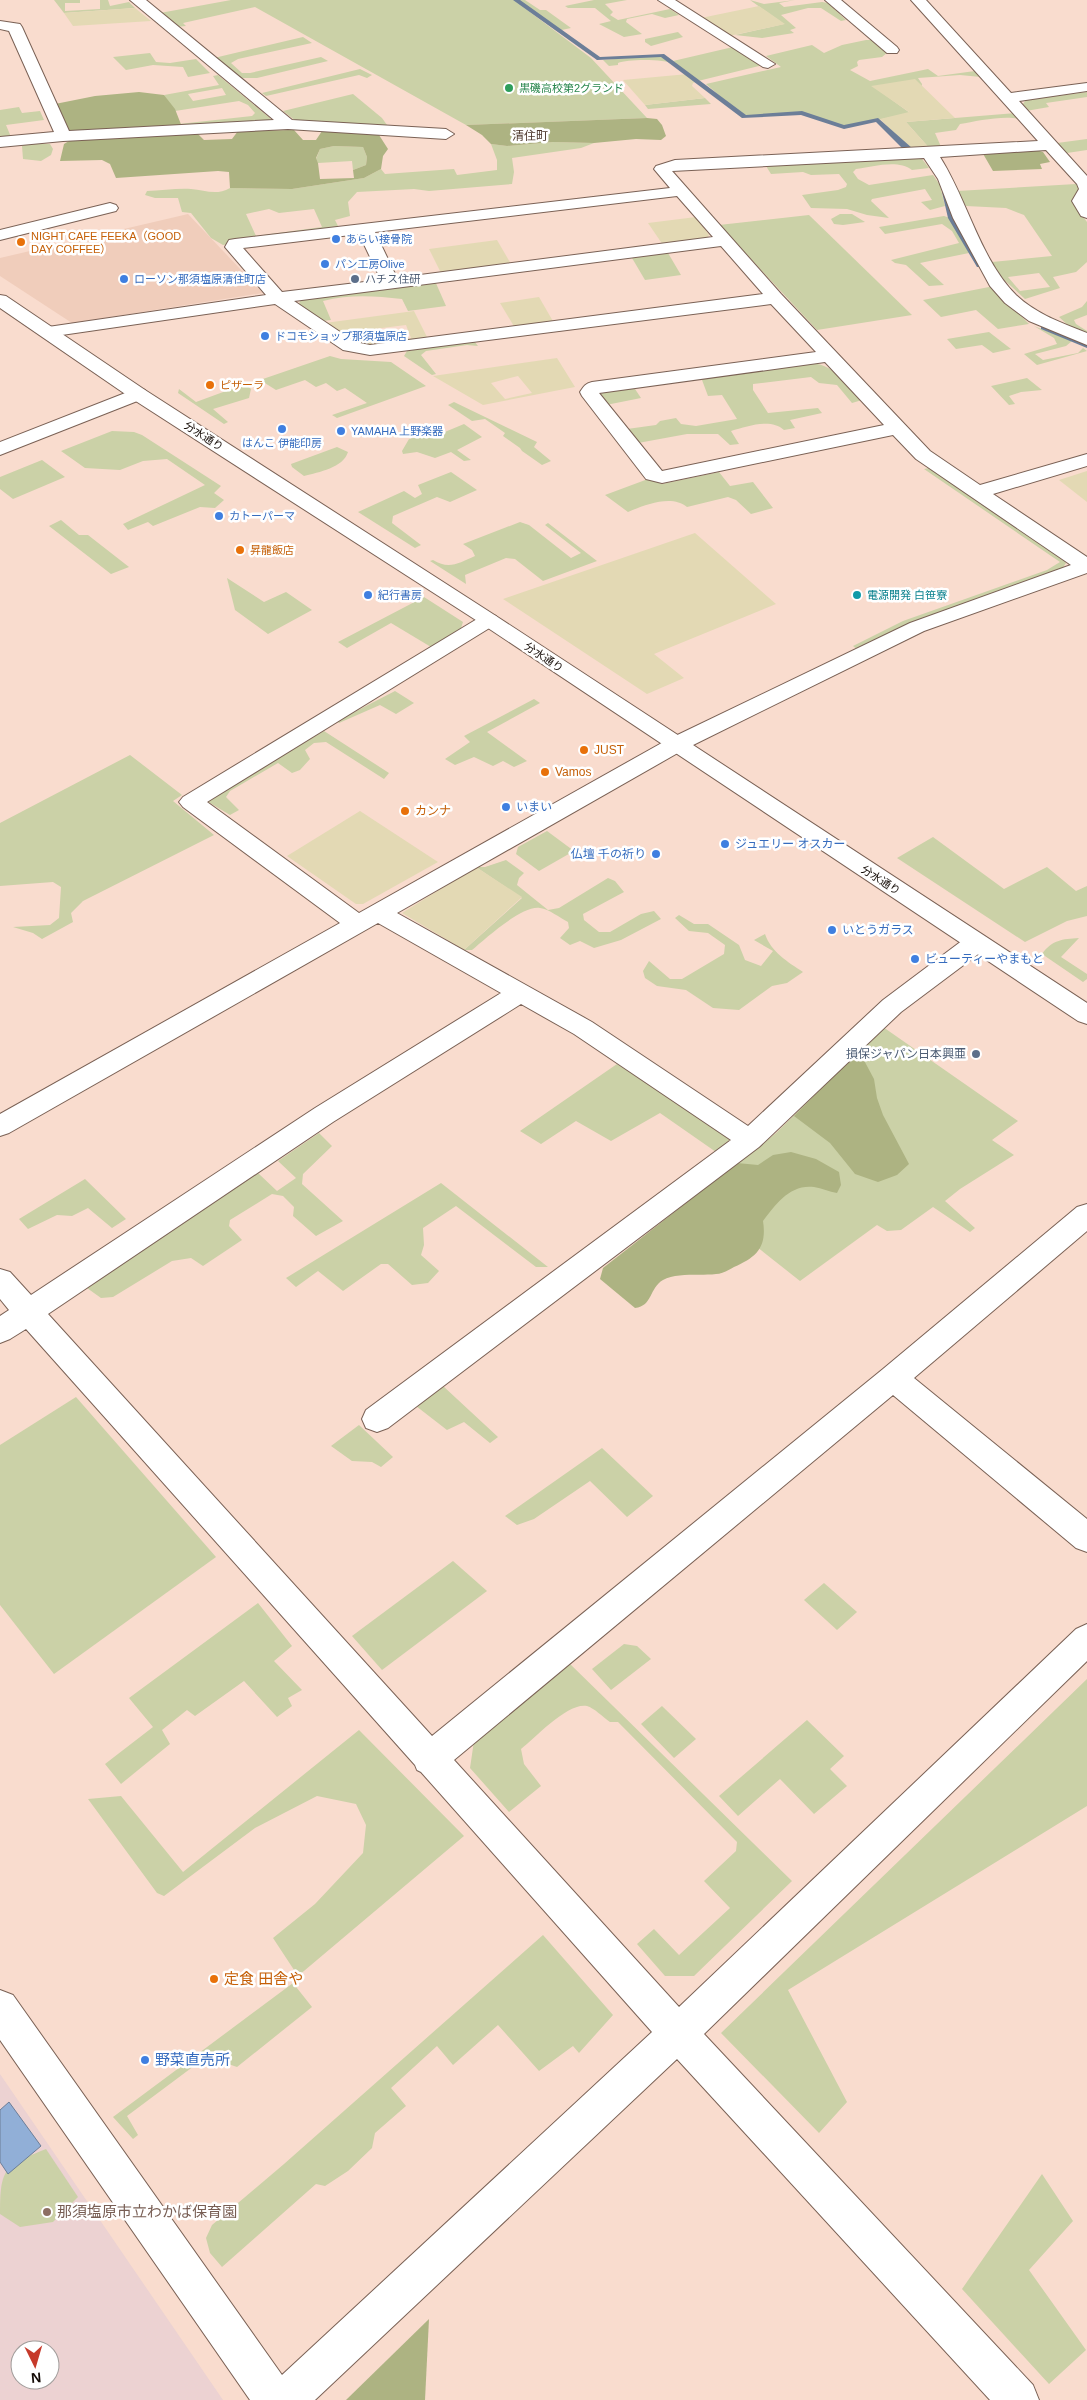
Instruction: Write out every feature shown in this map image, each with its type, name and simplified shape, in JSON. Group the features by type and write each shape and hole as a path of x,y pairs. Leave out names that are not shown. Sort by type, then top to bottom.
{"street":[{"path":"137,0 288,124"},
{"path":"665,0 768,64"},
{"path":"832,0 892,50"},
{"path":"918,0 1086,182 1087,189 1080,201 1087,213"},
{"path":"0,25 16,27 63,136"},
{"path":"1008,98 1087,87"},
{"path":"0,142 63,136 288,124 446,134"},
{"path":"1051,144 929,153 676,164 662,169 775,298 932,462 1087,566"},
{"path":"929,153 946,179 961,218 996,282 1011,299 1034,317 1087,340"},
{"path":"681,191 235,244 233,247 278,298 349,346 370,350 775,298"},
{"path":"0,235 110,208"},
{"path":"365,229 391,283"},
{"path":"48,332 278,298 724,241"},
{"name":"分水通り","path":"0,300 138,394 489,620 675,745 1087,1015"},
{"path":"830,356 592,388 589,392 653,475 662,477 898,428"},
{"path":"0,449 138,394"},
{"path":"978,492 1087,460"},
{"path":"0,1126 675,745 917,627 1087,566"},
{"path":"489,620 191,802 368,918 521,992 583,1028 750,1140"},
{"path":"377,1419 750,1140 892,1006 976,942"},
{"path":"0,1331 30,1313 324,1115 521,992"},
{"path":"429,1759 893,1378 1087,1215"},
{"path":"0,1280 429,1759 678,2033 1018,2400"},
{"path":"893,1378 1087,1538"},
{"path":"285,2400 678,2033 1087,1638"},
{"path":"0,2008 275,2400"}],"shaded area":[{"path":"188,214 263,293 72,323 0,276 0,258"},
{"name":"那須塩原市立わかば保育園","path":"0,2074 223,2400 0,2400"}],"green space":[{"path":"54,0 80,0 80,3 65,3 65,11 100,9 100,0 108,0 110,6 129,2 135,8 64,13"},
{"name":"黒磯高校第2グランド","path":"231,0 525,0 540,10 546,10 571,28 557,31 522,6 591,58 647,118 466,125 255,7 183,23 186,26 176,27 160,13"},
{"path":"594,0 627,0 605,4 613,12 610,15 618,20 670,9 679,15 665,18 652,14 627,19 626,22 642,34 624,37 599,24 611,21 595,8 568,8 565,6"},
{"path":"750,0 764,4 795,0 779,3 784,7 822,2 828,3 846,20 841,21 821,8 808,8 781,15 796,28 790,30 794,33 762,38 735,35 784,24"},
{"path":"678,32 683,37 651,46 645,42 645,39"},
{"path":"303,37 312,43 238,59 231,63 242,73 250,73 321,57 328,61 257,78 239,78 214,58"},
{"path":"873,40 888,52 882,57 859,60 857,62 858,66 850,70 870,81 928,69 938,76 975,71 981,77 960,75 918,78 922,84 921,90 881,92 910,113 844,127 802,113 744,117 706,84 781,67 766,56 812,45 824,53 842,45"},
{"path":"733,47 761,63 759,66 698,81 669,62 638,60 609,66 603,60 662,55 673,61"},
{"path":"150,53 156,62 170,63 196,59 210,73 188,77 183,67 153,65 126,70 113,57"},
{"path":"360,69 372,75 367,78 359,75 266,96 262,93"},
{"path":"218,75 271,119 271,122 182,127 179,124 252,116 255,113 248,105 239,101 175,111 164,95 219,85 213,76","holes":["222,88 226,95 193,101 188,94"]},
{"path":"139,92 164,95 175,109 182,127 197,133 204,140 232,139 238,131 294,130 303,140 316,140 322,131 379,135 388,149 383,156 381,169 364,178 292,189 230,188 229,172 218,171 116,178 110,164 102,160 60,161 64,144 69,141 55,104 95,96","holes":["334,146 363,147 367,157 366,165 353,170 354,178 320,179 316,158 320,149"]},
{"path":"1087,92 1087,97 1046,103 1049,107 1026,111 1022,105 1026,100"},
{"path":"353,94 382,118 387,125 381,127 297,122 283,111"},
{"path":"705,98 711,104 648,109 645,105"},
{"path":"19,107 22,113 40,111 44,120 6,125 11,137 0,138 0,110"},
{"path":"1016,113 1019,119 998,118 982,120 960,124 956,130 935,133 942,149 931,150 906,122"},
{"path":"657,119 662,125 666,136 661,140 636,139 594,143 553,142 507,146 491,144 482,135 466,125"},
{"path":"1087,139 1087,150 1067,153 1057,143"},
{"path":"553,142 594,143 581,148 512,158 514,172 512,184 429,191 414,189 357,192 348,202 350,216 335,220 339,228 223,245 211,238 191,213 182,212 178,198 155,198 145,195 147,191 180,189 220,192 230,188 292,189 364,178 381,169 385,174 454,169 457,175 497,170 497,160 491,144 507,146","holes":["269,209 279,213 314,209 322,227 256,236 246,214"]},
{"path":"27,143 50,144 53,149 51,155 41,161 23,159 22,146"},
{"path":"334,146 363,147 367,157 366,165 353,170 352,161 318,163 316,159 320,149"},
{"path":"1036,150 1043,152 1050,162 1040,164 1042,169 993,171 982,152"},
{"path":"919,155 929,168 912,170 892,164 856,169 853,172 858,179 869,185 933,175 940,185 945,206 930,210 921,202 932,200 925,189 872,199 871,201 889,218 867,215 847,209 811,208 802,195 838,190 846,187 847,184 839,174 811,175 803,172 771,174 766,166"},
{"path":"1076,184 1080,189 1075,194 1072,202 1087,222 1087,262 1076,272 1053,277 1060,288 1025,299 1001,277 992,262 1052,256 1024,215 1006,208 966,206 957,191","holes":["1039,273 1050,287 1020,291 1008,277"]},
{"path":"840,214 852,214 865,222 843,225 834,224 831,219"},
{"path":"809,215 912,315 817,330 719,225"},
{"path":"944,216 950,218 969,253 920,263 944,285 929,286 906,265 895,263 891,260 959,243 952,231 942,224 885,234 879,227"},
{"path":"668,253 681,275 645,280 632,258"},
{"path":"435,281 446,306 408,311 402,299 372,296 343,297 323,301 331,320 323,321 299,304 300,301 310,298"},
{"path":"989,287 994,288 1029,324 998,329 976,310 941,317 923,300"},
{"path":"1087,301 1087,315 1074,320 1076,324 1087,331 1087,335 1070,327 1059,317 1082,307"},
{"path":"1034,326 1072,341 1066,346 1035,354 1043,360 1078,353 1083,348 1087,351 1037,365 1024,354 1057,344 1054,338"},
{"path":"989,332 1011,349 993,353 982,345 956,349 947,339"},
{"path":"474,341 478,346 467,345 426,351 421,355 436,374 432,375 404,356 407,351"},
{"path":"330,356 341,359 391,362 426,386 337,418 332,415 367,403 345,388 337,391 326,383 316,387 305,380 276,390 260,380"},
{"path":"807,363 825,366 832,370 862,400 852,403 837,385 819,383 811,377 753,384 753,390 768,413 818,408 822,413 790,420 795,428 784,430 773,424 759,424 731,431 739,444 730,445 718,434 687,434 638,443 627,429 656,425 660,421 676,418 681,424 696,426 737,419 722,395 708,396 702,380 705,377"},
{"path":"1027,378 1042,390 1021,392 1009,396 1015,404 1009,405 991,386"},
{"path":"245,384 251,389 249,398 213,409 228,422 224,424 178,393 179,389 196,402"},
{"path":"633,386 641,398 606,405 599,396 604,391"},
{"path":"454,402 537,442 534,447 551,461 542,465 503,436 505,433 485,419 472,421 448,405"},
{"path":"464,424 482,437 457,450 471,460 464,461 451,452 435,458 417,452 403,454 402,451 409,439 433,433 440,434"},
{"path":"112,431 134,432 142,435 221,486 214,493 224,500 215,508 200,507 153,526 148,522 128,530 123,524 205,485 167,459 143,461 120,470 85,468 61,451"},
{"path":"337,447 348,452 336,466 304,476 292,467 291,464"},
{"path":"42,460 65,477 13,499 0,489 0,477"},
{"path":"929,468 1062,557 1066,563 1062,569 907,624 858,650 853,646 903,621 1047,570 1060,562 924,469"},
{"path":"451,472 477,490 450,502 437,497 393,516 392,523 421,545 415,548 358,512 404,491 415,498 422,494 418,485"},
{"path":"719,472 730,486 753,482 773,508 751,514 736,500 728,497 687,507 674,501 658,502 628,512 605,495 648,479 662,484"},
{"path":"61,520 79,535 88,535 129,567 111,574 49,526"},
{"path":"520,522 529,525 571,558 581,553 545,525 548,523 597,561 543,581 515,559 506,558 465,575 466,584 430,561 433,560 449,565 464,561 475,556 472,550 463,544"},
{"path":"227,578 264,602 286,592 312,610 268,634 235,610"},
{"path":"424,597 463,622 461,628 431,647 391,623 347,648 338,642"},
{"path":"395,691 414,703 396,714 380,705 339,723 337,721"},
{"path":"534,699 540,703 487,732 527,761 514,767 503,761 493,766 474,757 455,765 445,759 470,742 464,736"},
{"path":"324,731 389,773 384,779 326,742 314,743 305,750 310,759 300,770 292,773 278,763 230,791 226,797 239,810 230,815 205,800"},
{"path":"130,755 182,795 173,801 214,835 83,901 71,913 73,922 42,939 33,933 13,927 50,925 59,918 61,887 53,882 0,886 0,823"},
{"path":"547,831 574,851 539,871 516,854 518,847"},
{"path":"933,837 1004,889 1047,867 1076,891 1087,886 1087,916 1067,921 1025,942 897,858"},
{"path":"506,860 524,873 519,878 517,885 548,910 559,908 608,878 615,881 624,892 583,914 584,920 599,932 610,932 641,914 654,911 661,919 621,940 594,948 580,941 570,945 560,938 569,928 568,922 547,910 532,908 514,917 494,931 472,950 464,950 522,898 476,867 485,867"},
{"path":"679,915 694,924 708,924 739,945 745,960 761,966 773,951 754,940 765,934 776,951 803,972 787,983 772,986 739,1010 713,1008 686,990 657,986 645,978 643,971 649,961 670,979 682,979 724,954 725,945 708,933 689,931 675,918"},
{"path":"1079,938 1061,957 1087,974 1087,979 1083,982 1042,954 1058,941"},
{"path":"883,1027 1018,1121 992,1140 1014,1155 960,1189 945,1201 975,1228 970,1232 933,1207 901,1230 887,1231 877,1225 800,1281 695,1198 776,1133"},
{"path":"859,1051 874,1079 877,1098 883,1115 909,1164 897,1175 878,1182 855,1174 830,1143 794,1116"},
{"path":"617,1064 732,1138 716,1152 660,1113 611,1141 576,1121 541,1144 520,1131"},
{"path":"319,1133 332,1146 303,1174 302,1184 343,1221 316,1236 293,1216 294,1207 283,1196 272,1194 230,1220 229,1226 242,1240 203,1266 191,1258 172,1261 113,1297 101,1298 87,1288 258,1173 277,1191 296,1178 278,1161"},
{"path":"791,1152 816,1159 839,1172 841,1185 837,1193 805,1187 791,1192 784,1197 763,1221 762,1244 759,1250 749,1259 721,1273 682,1275 663,1280 655,1287 645,1304 635,1308 600,1279 603,1268 737,1163 758,1165 773,1155"},
{"path":"85,1179 126,1219 112,1228 88,1208 72,1216 57,1215 28,1229 19,1219"},
{"path":"441,1183 548,1267 536,1267 456,1206 423,1228 424,1245 421,1255 439,1271 428,1283 412,1285 388,1264 381,1264 343,1291 318,1271 296,1287 286,1278"},
{"path":"443,1386 498,1437 490,1443 464,1422 447,1430 416,1406"},
{"path":"76,1397 216,1557 54,1674 0,1605 0,1445"},
{"path":"359,1425 393,1457 381,1467 372,1462 352,1461 331,1446"},
{"path":"602,1448 653,1496 627,1517 590,1481 534,1519 517,1525 505,1516"},
{"path":"453,1561 487,1591 382,1670 352,1636"},
{"path":"824,1583 857,1612 837,1630 804,1600"},
{"path":"258,1603 292,1646 274,1661 302,1690 288,1698 292,1706 277,1717 244,1681 195,1716 187,1710 162,1730 170,1744 121,1784 105,1764 153,1727 129,1698"},
{"path":"624,1644 637,1646 651,1659 611,1690 592,1669"},
{"path":"568,1662 792,1881 694,1976 665,1976 637,1944 654,1929 679,1955 730,1908 704,1881 736,1851 737,1842 618,1722 610,1722 587,1706 579,1706 552,1722 521,1749 524,1764 541,1786 509,1812 470,1768 474,1741"},
{"path":"1087,1679 1087,1806 788,1990 847,2102 819,2133 721,2033"},
{"path":"662,1706 696,1739 674,1758 641,1724"},
{"path":"807,1720 844,1756 830,1769 847,1786 814,1814 780,1779 738,1816 719,1796"},
{"path":"359,1730 464,1836 298,1976 273,1938 315,1904 363,1853 366,1825 356,1804 317,1796 255,1828 164,1896 157,1893 88,1799 121,1796 183,1872"},
{"path":"543,1935 613,2015 579,2053 573,2046 539,2071 498,2025 453,2065 437,2046 391,2088 406,2106 375,2133 372,2148 348,2171 325,2186 316,2184 222,2267 210,2253 206,2238 212,2225 284,2164"},
{"path":"293,1983 312,2007 237,2067 211,2058 202,2060 127,2116 138,2135 133,2139 113,2117"},
{"path":"46,2149 78,2197 53,2222 20,2227 0,2214 3,2178 13,2165"},
{"path":"1042,2174 1073,2221 1029,2270 1086,2350 1049,2384 962,2289"},
{"path":"429,2319 425,2400 346,2400"}],"sand":[{"path":"759,6 785,24 729,36 701,18"},
{"path":"135,8 151,21 73,26 64,13"},
{"path":"688,74 698,81 693,83 692,86 705,98 645,105 623,80"},
{"path":"915,79 955,118 906,122 931,150 912,151 880,119 909,112 871,86"},
{"path":"696,217 709,235 706,239 663,245 648,223"},
{"path":"497,240 511,264 441,273 429,249"},
{"path":"539,297 554,323 515,328 500,303"},
{"path":"414,311 428,339 370,346 361,345 325,323","holes":["406,325 411,338 379,342 374,329"]},
{"path":"557,358 575,387 483,405 433,376","holes":["518,376 532,393 505,399 491,383"]},
{"path":"1087,471 1087,502 1059,480"},
{"path":"695,533 776,604 654,654 684,678 647,694 503,599"},
{"path":"360,811 438,862 363,904 356,904 287,856"},
{"path":"476,867 522,897 464,950 402,913"}],"water":[{"path":"9,2102 41,2146 8,2174 0,2162 0,2110"}],"waterway":[{"path":"516,0 599,59 662,55 744,117 802,113 844,127 878,120 909,150 921,154"},
{"path":"945,194 952,218 980,265"},
{"path":"1044,327 1087,346"}],"place":[{"name":"黒磯高校第2グランド","path":"509,88"},
{"name":"あらい接骨院","path":"336,239"},
{"name":"NIGHT CAFE FEEKA（GOOD DAY COFFEE）","path":"21,242"},
{"name":"パン工房Olive","path":"325,264"},
{"name":"ローソン那須塩原清住町店","path":"124,279"},
{"name":"ハチス住研","path":"355,279"},
{"name":"ドコモショップ那須塩原店","path":"265,336"},
{"name":"ピザーラ","path":"210,385"},
{"name":"はんこ 伊能印房","path":"282,429"},
{"name":"YAMAHA 上野楽器","path":"341,431"},
{"name":"カトーパーマ","path":"219,516"},
{"name":"昇龍飯店","path":"240,550"},
{"name":"紀行書房","path":"368,595"},
{"name":"電源開発 白笹寮","path":"857,595"},
{"name":"JUST","path":"584,750"},
{"name":"Vamos","path":"545,772"},
{"name":"いまい","path":"506,807"},
{"name":"カンナ","path":"405,811"},
{"name":"ジュエリー オスカー","path":"725,844"},
{"name":"仏壇 千の祈り","path":"656,854"},
{"name":"いとうガラス","path":"832,930"},
{"name":"ビューティーやまもと","path":"915,959"},
{"name":"損保ジャパン日本興亜","path":"976,1054"},
{"name":"定食 田舎や","path":"214,1979"},
{"name":"野菜直売所","path":"145,2060"},
{"name":"那須塩原市立わかば保育園","path":"47,2212"}],"district":[{"name":"清住町","path":"530,136"}]}
